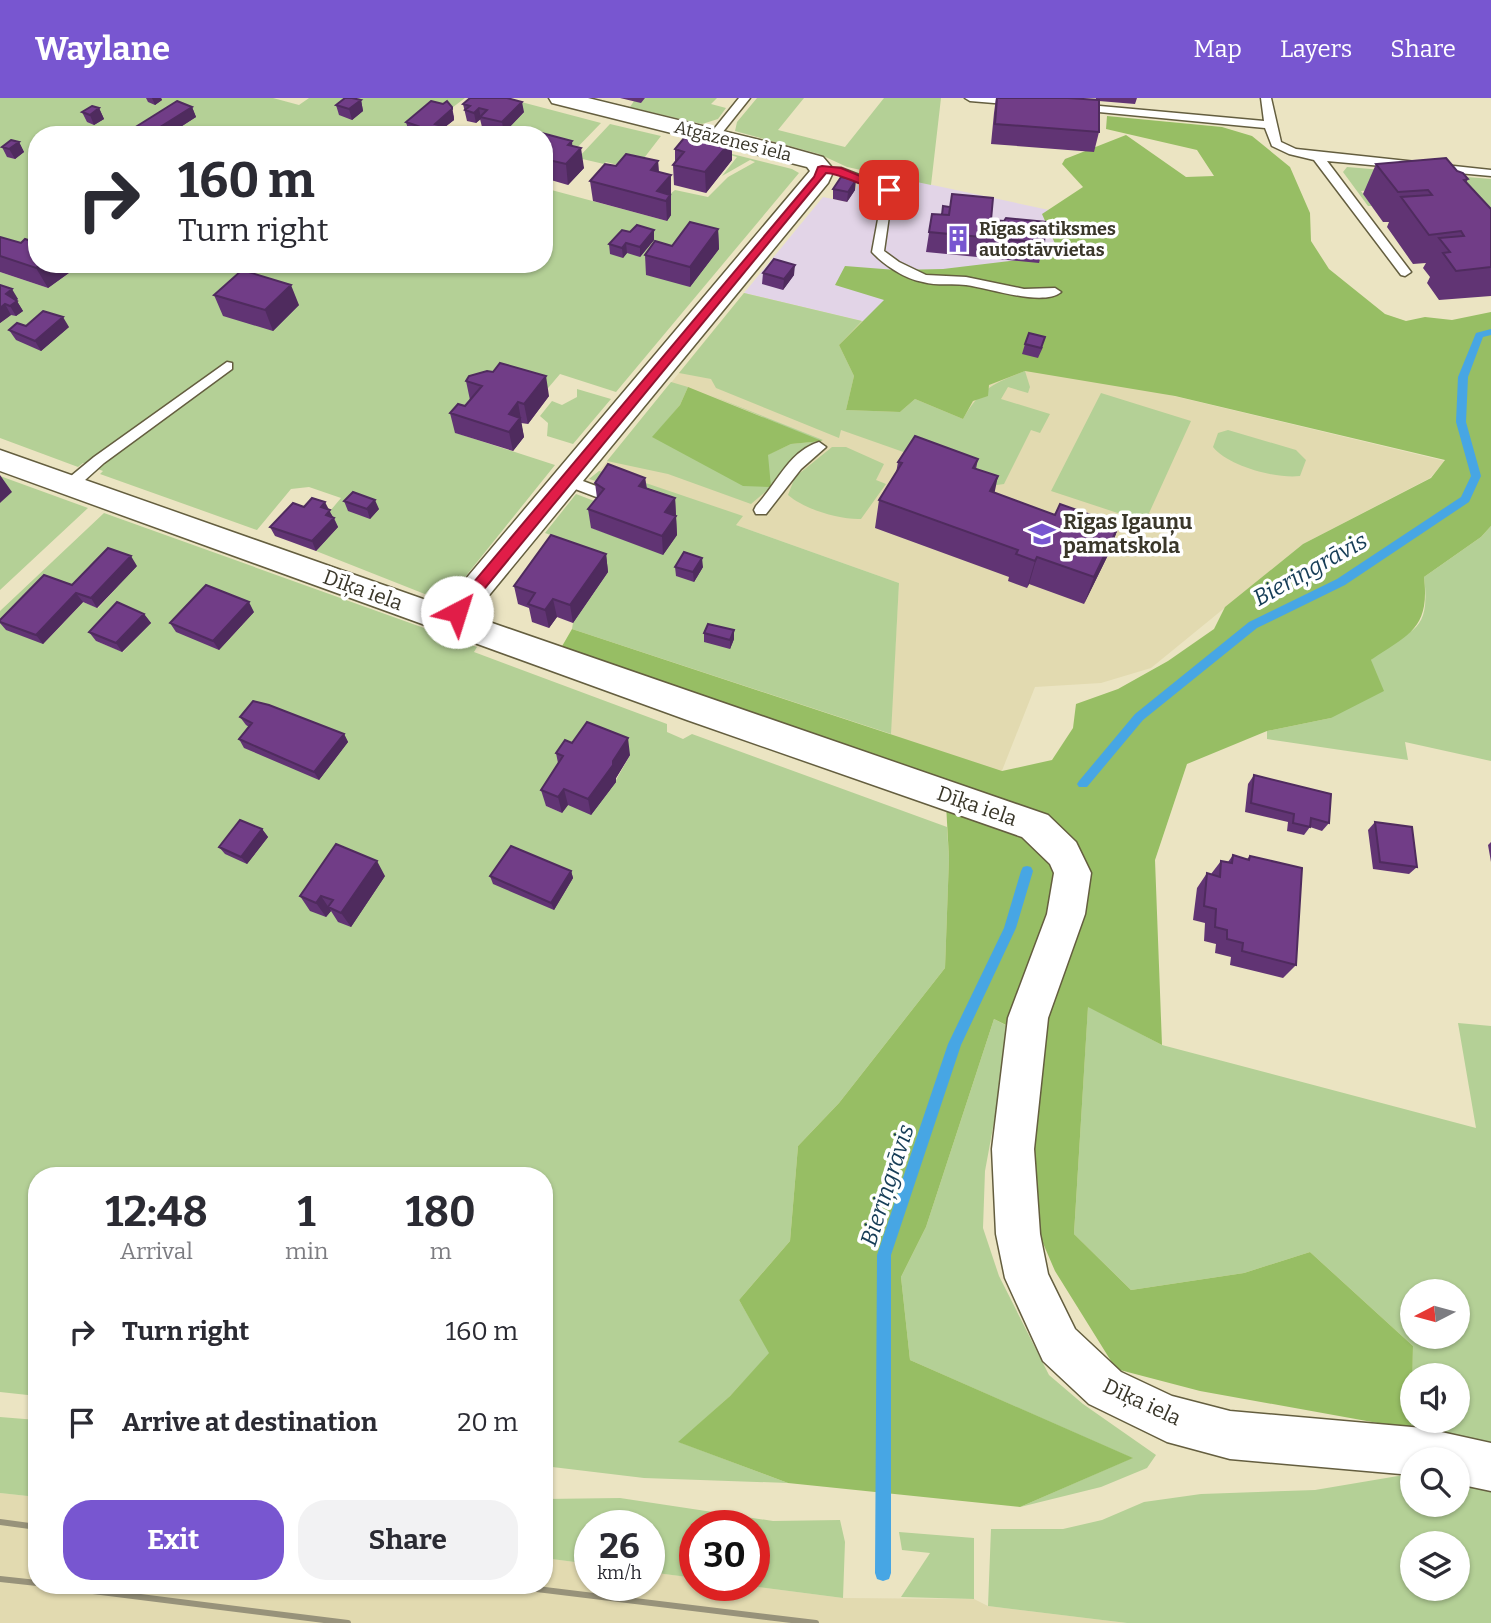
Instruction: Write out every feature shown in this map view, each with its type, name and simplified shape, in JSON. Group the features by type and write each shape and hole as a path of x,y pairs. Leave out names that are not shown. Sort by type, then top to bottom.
{"street":[{"name":"Atgāzenes iela","path":"449,621 819,178 822,170 815,162 560,98"},
{"name":"Dīķa iela","path":"0,460 1035,826 1063,853 1073,873 1066,914 1028,1018 1013,1149 1018,1234 1027,1278 1059,1345 1105,1388 1167,1418 1230,1435 1400,1450"},
{"name":"Dīķa iela","path":"1470,1463 1491,1467"}],"lane":[{"path":"714,136 745,98"},
{"path":"970,98 1037,103"},
{"path":"1266,98 1276,144 1293,152 1318,158 1491,173"},
{"path":"1063,105 1270,125"},
{"path":"1318,158 1405,272"},
{"path":"822,170 837,170 889,190 878,252 895,265 924,279 966,281 1024,293 1055,292"},
{"path":"70,485 99,460 227,366"},
{"path":"761,510 774,498 801,458 810,450 819,447"},
{"path":"567,480 599,493"}],"shaded area":[{"path":"867,171 1096,220 1043,364 744,293 823,197 847,202"},
{"name":"Rīgas Igauņu pamatskola","path":"744,293 1445,461 1430,478 1303,544 1151,668 1101,683 1035,687 994,791 889,756 899,583 596,475"},
{"path":"0,1493 28,1496 28,1594 553,1594 553,1559 574,1562 574,1601 665,1601 665,1574 679,1576 679,1601 770,1601 770,1589 843,1598 974,1599 988,1606 1127,1623 0,1623"}],"green space":[{"path":"0,98 273,98 299,105 309,98 465,98 428,126 28,126 28,260 0,259"},
{"path":"506,98 601,123 571,154 553,141 553,126 509,126 523,113"},
{"path":"590,98 630,107 634,101 645,98 717,98 711,104 726,108 718,119 702,124"},
{"path":"757,98 804,98 778,130 845,147 884,98 941,98 931,185 847,167 819,154 735,131 737,122"},
{"path":"1107,116 1222,127 1252,136 1290,167 1310,213 1311,241 1329,269 1385,314 1406,321 1425,317 1452,320 1491,312 1491,526 1481,537 1424,577 1424,608 1420,619 1406,636 1371,660 1384,691 1331,718 1267,731 1187,764 1155,860 1162,1045 1088,1007 1074,1234 1131,1290 1244,1273 1310,1252 1400,1334 1400,1349 1413,1349 1413,1363 1400,1363 1400,1427 1200,1391 1116,1369 1055,1271 1023,1197 1034,1039 994,1019 926,1227 901,1277 910,1360 1133,1458 1020,1507 788,1483 678,1442 730,1396 769,1353 739,1300 790,1241 798,1146 839,1103 945,968 949,858 945,786 561,648 572,629 1002,771 1052,760 1073,728 1076,704 1118,689 1168,661 1214,629 1225,607 1303,544 1431,478 1445,460 1175,396 1025,371 989,385 988,396 973,401 963,419 915,399 900,412 846,410 854,376 839,345 884,300 835,285 845,266 896,270 943,269 1060,255 1042,214 1083,187 1062,164 1065,159 1126,135 1186,177 1214,176 1197,150 1106,129"},
{"path":"610,124 661,136 641,162 618,165 578,158"},
{"path":"696,145 799,173 616,392 560,374 543,394 456,433 555,465 445,602 316,551 337,528 325,517 341,498 309,487 291,489 257,530 100,474 103,471 83,463 78,467 0,438 0,323 11,315 0,300 0,272 48,288 69,273 553,273 553,190 667,221 659,212 675,190 708,197 728,177 755,162 750,160 722,176 737,157"},
{"path":"1347,167 1491,179 1491,241 1444,184 1361,191 1372,206 1368,206 1343,172"},
{"path":"744,293 862,321 839,345 854,376 846,410 900,412 915,399 963,419 989,388 1025,371 1030,387 1028,393 1008,387 1001,399 1050,414 1040,433 1031,430 1004,484 997,485 841,430 839,438 716,388 711,379 679,373"},
{"path":"671,382 688,387 680,405 653,437 767,455 791,444 820,441 710,395 823,440 803,450 771,487 751,504 668,474 607,461"},
{"path":"688,387 822,441 791,444 768,455 771,487 743,486 652,437 680,405"},
{"path":"577,389 611,399 573,444 547,436 548,423 540,416 552,401 562,405 577,397"},
{"path":"1101,393 1191,421 1145,522 1051,491"},
{"path":"1228,430 1296,450 1306,460 1300,476 1253,470 1220,454 1213,447 1218,433"},
{"path":"832,447 846,447 884,464 876,480 886,484 861,519 823,513 788,495 795,477"},
{"path":"599,471 628,477 743,516 736,525 899,583 891,734 572,629 573,623 608,572 562,539 545,533 576,494 605,505 592,528 663,554 677,535 609,485 589,479"},
{"path":"0,476 88,508 0,590 0,503 11,492"},
{"path":"104,513 477,647 474,652 667,724 667,732 683,739 692,734 947,827 949,858 945,968 839,1103 798,1146 790,1241 739,1300 770,1353 730,1396 679,1442 788,1483 644,1478 553,1467 553,1167 28,1167 28,1395 0,1392 0,611","holes":["136,566 98,608 83,602 43,644 78,595","150,623 123,652 96,641","630,755 611,789 568,805 562,813 546,806"]},
{"path":"1491,526 1491,761 1405,742 1408,760 1267,739 1267,731 1331,718 1365,666 1420,622 1424,611 1424,577 1481,537"},
{"path":"1088,1006 1162,1045 1476,1128 1458,1023 1491,1026 1491,1445 1431,1433 1470,1433 1470,1363 1412,1363 1413,1349 1470,1349 1470,1279 1400,1279 1400,1334 1310,1252 1244,1273 1131,1290 1074,1234"},
{"path":"994,1019 1017,1031 1003,1073 985,1171 983,1228 999,1276 1049,1375 1083,1404 1156,1455 1147,1468 1101,1487 1020,1507 1132,1458 910,1360 901,1277 926,1227"},
{"path":"0,1417 28,1419 28,1496 0,1493"},
{"path":"1400,1476 1400,1517 1470,1517 1470,1482 1491,1486 1491,1623 1127,1623 988,1606 991,1529 1063,1529 1102,1520 1144,1502 1201,1494 1315,1490"},
{"path":"620,1498 700,1510 679,1510 679,1576 665,1574 665,1510 574,1510 574,1562 553,1559 553,1499"},
{"path":"840,1520 845,1542 843,1598 770,1589 770,1521"},
{"path":"899,1532 974,1538 974,1599 901,1597 930,1553 902,1550"}],"building":[{"path":"345,98 361,100 349,109 336,105"},
{"path":"470,98 507,98 522,102 502,122 480,117 487,110 479,108 474,113 465,110 470,106 463,104"},
{"path":"997,98 1099,100 1099,132 995,124"},
{"path":"177,101 192,107 162,126 137,126"},
{"path":"431,101 443,104 447,101 452,107 435,124 442,126 418,126 406,122"},
{"path":"92,106 99,108 90,115 82,112"},
{"path":"697,132 732,140 705,172 673,165 684,152 675,149 684,138 690,139"},
{"path":"553,136 572,141 568,145 581,148 566,164 553,161"},
{"path":"11,140 19,142 9,149 2,147"},
{"path":"626,154 658,161 651,170 671,175 657,191 670,195 666,201 590,181 605,164 616,166"},
{"path":"1446,158 1457,171 1463,173 1468,179 1464,180 1491,209 1491,267 1456,271 1443,253 1450,252 1439,238 1464,236 1461,231 1429,235 1401,197 1432,195 1428,190 1398,192 1376,164"},
{"path":"841,177 856,180 848,192 833,189"},
{"path":"952,194 993,198 991,220 1004,221 1006,218 1046,222 1044,243 929,232 932,214 949,215"},
{"path":"943,206 950,207 949,215 942,215"},
{"path":"690,222 718,229 690,267 645,255 655,241 672,246"},
{"path":"637,225 654,230 640,247 626,243 622,248 609,244 622,230 630,232"},
{"path":"0,237 21,243 25,239 28,240 28,265 0,256"},
{"path":"774,259 795,265 784,279 763,273"},
{"path":"239,273 252,273 291,285 265,310 214,295"},
{"path":"0,285 12,289 6,294 17,301 0,308"},
{"path":"43,311 63,317 35,341 9,330 17,323 26,326"},
{"path":"1029,333 1045,337 1041,348 1025,344"},
{"path":"500,363 546,376 524,404 518,402 509,414 520,418 509,432 450,413 458,404 465,406 482,386 466,381 469,376 493,372"},
{"path":"915,436 978,459 973,468 998,476 990,491 1055,515 1060,504 1119,525 1094,577 1037,557 1035,561 1016,554 1018,550 879,500"},
{"path":"608,464 645,478 639,486 675,498 665,512 676,516 662,536 588,509 604,489 595,483"},
{"path":"353,492 375,500 367,509 344,501"},
{"path":"312,498 325,502 321,507 330,510 326,515 334,518 312,541 270,527 293,503 304,507"},
{"path":"551,535 606,554 570,605 553,599 545,610 528,604 535,593 514,586"},
{"path":"108,548 131,556 91,598 76,593 36,635 0,622 44,575 72,585"},
{"path":"684,552 702,558 693,572 675,567"},
{"path":"206,585 249,602 213,641 170,623"},
{"path":"117,602 144,614 116,643 89,632"},
{"path":"708,624 734,630 730,640 704,633"},
{"path":"253,701 344,734 314,772 239,739 252,723 240,717"},
{"path":"587,722 628,738 613,765 588,799 564,789 558,797 541,790 563,756 556,753 565,740 572,743"},
{"path":"1254,775 1331,794 1329,823 1311,818 1310,827 1293,823 1294,814 1251,803"},
{"path":"240,820 262,829 241,857 219,847"},
{"path":"1375,822 1412,827 1417,867 1380,862"},
{"path":"336,844 377,861 341,913 328,907 333,900 321,896 316,903 300,896"},
{"path":"511,846 571,871 551,903 490,876"},
{"path":"1233,855 1249,860 1250,856 1302,868 1296,965 1242,951 1243,943 1227,939 1227,930 1215,927 1216,909 1204,906 1207,873 1220,877 1221,861 1232,863"}],"waterway":[{"name":"Bieriņgrāvis","path":"1083,784 1139,717 1253,625 1341,582 1465,499 1476,476 1461,422 1463,377 1479,335 1491,332"},
{"name":"Bieriņgrāvis","path":"883,1573 884,1255 955,1044 1010,928 1027,871"}],"railway":[{"path":"0,1522 28,1526"},
{"path":"0,1579 28,1582"},
{"path":"553,1591 816,1623"},
{"path":"117,1594 348,1623"}],"place":[{"name":"Rīgas satiksmes autostāvvietas","path":"958,239"},
{"name":"Rīgas Igauņu pamatskola","path":"1042,534"}],"route":[{"path":"457,612 819,178 822,170 837,170 889,190"}]}
